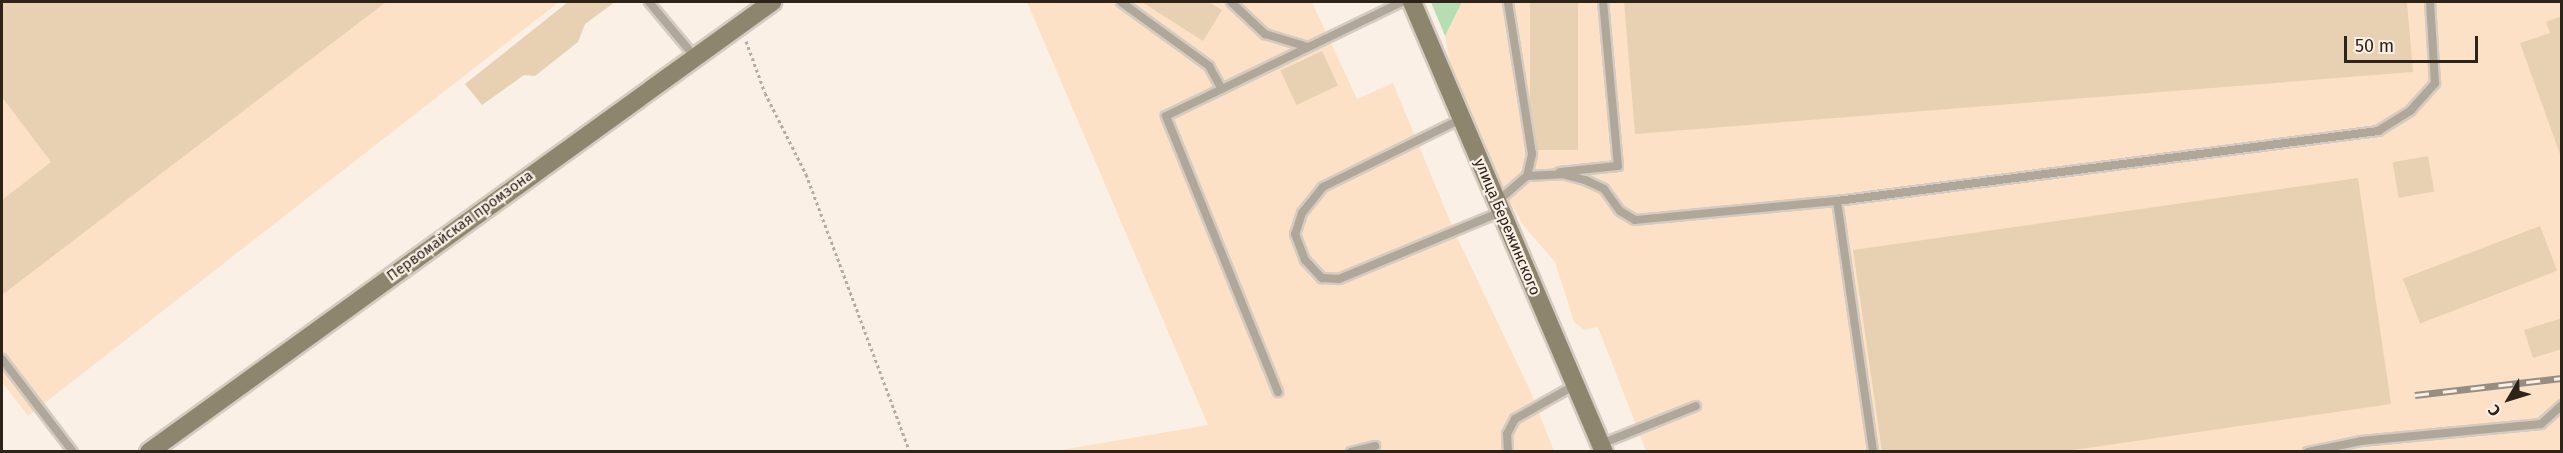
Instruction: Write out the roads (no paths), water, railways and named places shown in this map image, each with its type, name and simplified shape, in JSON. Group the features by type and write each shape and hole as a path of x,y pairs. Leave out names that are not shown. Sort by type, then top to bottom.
{"main road":[{"name":"Первомайская промзона","path":"149,452 772,2"},
{"name":"улица Бережинского","path":"1412,2 1603,448"}],"lane":[{"path":"649,2 694,57"},
{"path":"1121,2 1209,66 1222,88"},
{"path":"1231,2 1264,34 1308,47"},
{"path":"1278,392 1166,116 1402,2"},
{"path":"1461,118 1323,187 1302,213 1295,234 1302,251 1322,278 1339,279 1499,207 1527,176 1532,154 1508,2"},
{"path":"1527,176 1618,166 1603,2"},
{"path":"1548,173 1585,180 1604,189 1620,211 1635,220 1838,201 2378,132 2411,110 2435,84 2430,2"},
{"path":"1838,201 1873,452"},
{"path":"2,359 73,452"},
{"path":"1508,452 1507,434 1515,420 1575,386"},
{"path":"1603,448 1696,405"},
{"path":"2308,452 2361,441 2541,424 2562,405"},
{"path":"1351,452 1375,446"}],"railway":[{"path":"2415,395 2562,378"}]}
